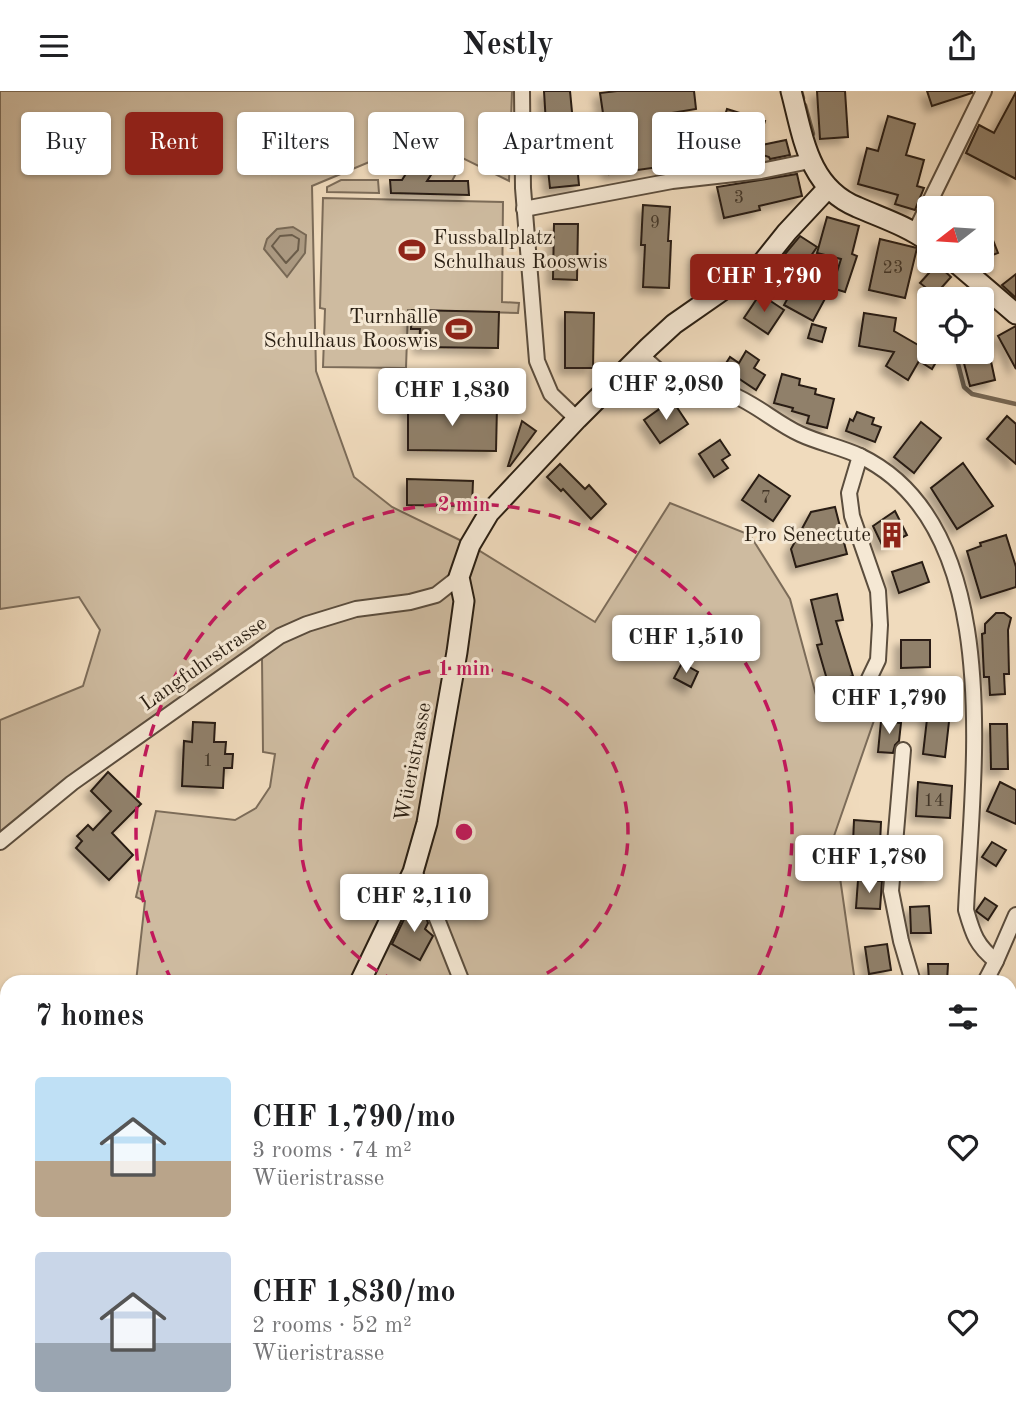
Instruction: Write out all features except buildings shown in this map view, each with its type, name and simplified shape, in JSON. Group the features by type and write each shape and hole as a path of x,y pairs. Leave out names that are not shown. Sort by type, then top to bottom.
{"street":[{"path":"522,91 524,209 537,361 551,394 577,419"},
{"path":"791,91 810,161 828,188 848,204 917,235"},
{"path":"937,196 948,164 984,91"},
{"path":"524,209 672,181 761,171 810,161"},
{"name":"Wüeristrasse","path":"363,975 413,872 427,823 464,601 459,577 470,545 489,513 641,355 674,324 762,263 828,188"},
{"path":"968,273 1016,314"},
{"path":"641,355 667,376 730,393 800,434 860,456 890,474 921,505 942,541 965,612 974,674 966,910 981,950 996,961"},
{"path":"854,687 866,684 878,660 880,625 878,591 852,516 849,493 860,456"},
{"name":"Langfuhrstrasse","path":"0,842 72,783 280,636 307,624 356,609 436,596 459,577"},
{"path":"904,750 891,891 911,975"},
{"path":"413,872 426,891 459,975"},
{"path":"989,975 1016,915"}],"shaded area":[{"path":"0,91 512,91 511,112 478,112 478,166 464,159 464,112 368,112 368,162 354,168 354,112 237,112 237,175 338,175 312,186 316,371 354,477 392,507 470,545 595,622 670,503 750,535 790,599 816,695 878,709 834,836 854,975 137,975 145,901 136,897 156,811 235,820 256,808 270,787 275,754 263,752 262,659 258,652 0,842 0,720 83,686 100,630 79,597 0,609"},
{"path":"431,175 455,175 452,181 427,181"},
{"path":"497,175 509,175 509,181"},
{"path":"341,180 378,180 379,193 327,192 327,187"},
{"name":"Fussballplatz Schulhaus Rooswis","path":"323,198 503,202 502,302 519,303 518,313 408,310 406,368 323,367 325,309 320,308"}],"water":[{"path":"293,227 306,235 305,253 287,277 264,249 267,239 277,229"}],"waterway":[{"path":"801,91 803,98"},
{"path":"805,105 813,134"},
{"path":"958,364 964,387 972,394 1016,404"}],"place":[{"name":"Fussballplatz Schulhaus Rooswis","path":"412,250"},
{"name":"Turnhalle Schulhaus Rooswis","path":"459,329"},
{"name":"Pro Senectute","path":"892,535"}]}
